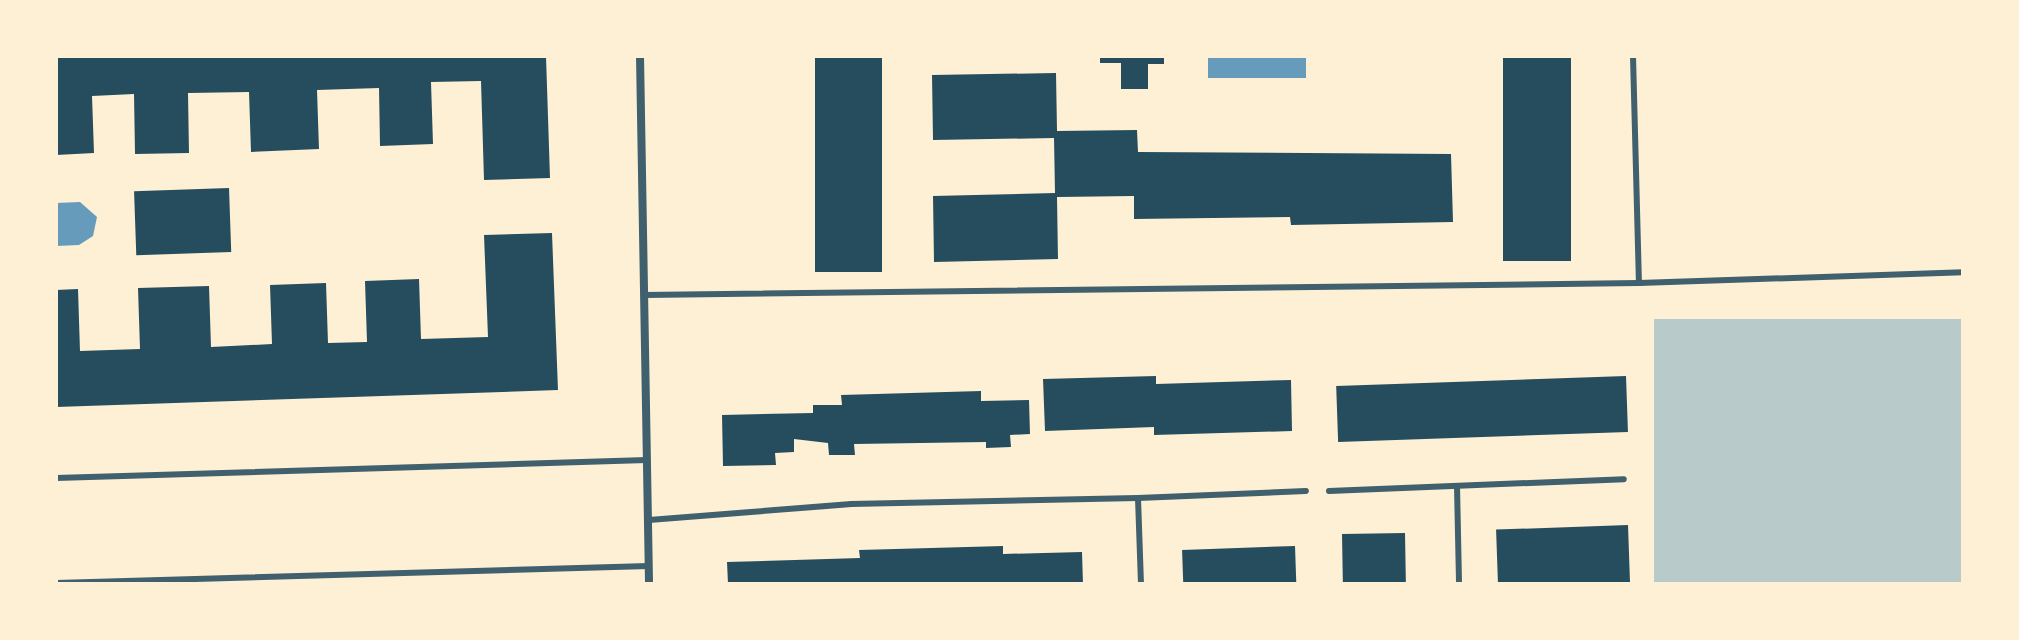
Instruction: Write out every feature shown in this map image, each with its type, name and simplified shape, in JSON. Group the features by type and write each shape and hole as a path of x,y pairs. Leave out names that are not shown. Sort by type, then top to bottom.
{"street":[{"path":"640,56 649,584"}],"lane":[{"path":"1633,56 1639,283"},
{"path":"644,295 1639,283 1963,272"},
{"path":"56,478 647,460"},
{"path":"1329,491 1624,479"},
{"path":"1457,486 1459,584"},
{"path":"649,520 851,504 1306,491"},
{"path":"1138,498 1141,584"},
{"path":"56,583 649,566"}],"shaded area":[{"path":"1654,319 1963,319 1963,584 1654,584"}],"water":[{"path":"1208,56 1306,56 1306,78 1208,78"},
{"path":"80,202 97,217 93,236 79,245 56,246 56,203"}],"building":[{"path":"56,56 546,56 550,178 484,180 481,81 431,82 433,144 380,146 379,88 317,90 319,149 251,152 249,92 188,93 189,153 135,154 134,94 92,96 94,153 56,155"},
{"path":"815,56 882,56 882,272 815,272"},
{"path":"1100,56 1164,56 1164,64 1148,64 1148,89 1121,89 1121,63 1100,63"},
{"path":"1503,56 1571,56 1571,261 1503,261"},
{"path":"1056,73 1057,131 1137,130 1138,152 1451,154 1453,222 1291,225 1290,217 1134,219 1134,196 1057,197 1058,259 934,262 933,196 1055,193 1054,138 933,140 932,75"},
{"path":"229,188 231,252 136,255 134,191"},
{"path":"552,233 558,390 56,407 56,290 78,289 80,351 140,349 138,288 209,286 211,347 272,344 270,285 326,283 328,343 367,342 365,281 419,279 421,339 488,337 484,235"},
{"path":"1156,376 1156,384 1291,380 1292,431 1154,435 1154,427 1045,431 1043,379"},
{"path":"1626,376 1628,432 1338,442 1336,386"},
{"path":"981,391 981,401 1029,400 1030,434 1010,435 1011,447 986,448 986,442 854,444 855,455 829,455 828,443 794,439 794,452 775,453 776,465 723,466 722,415 813,413 813,405 842,405 841,395"},
{"path":"1628,525 1630,583 1498,584 1496,530"},
{"path":"1405,533 1406,582 1343,583 1342,534"},
{"path":"1003,546 1003,554 1082,552 1083,584 728,584 727,562 860,558 859,550"},
{"path":"1295,546 1296,584 1183,584 1182,550"}]}
